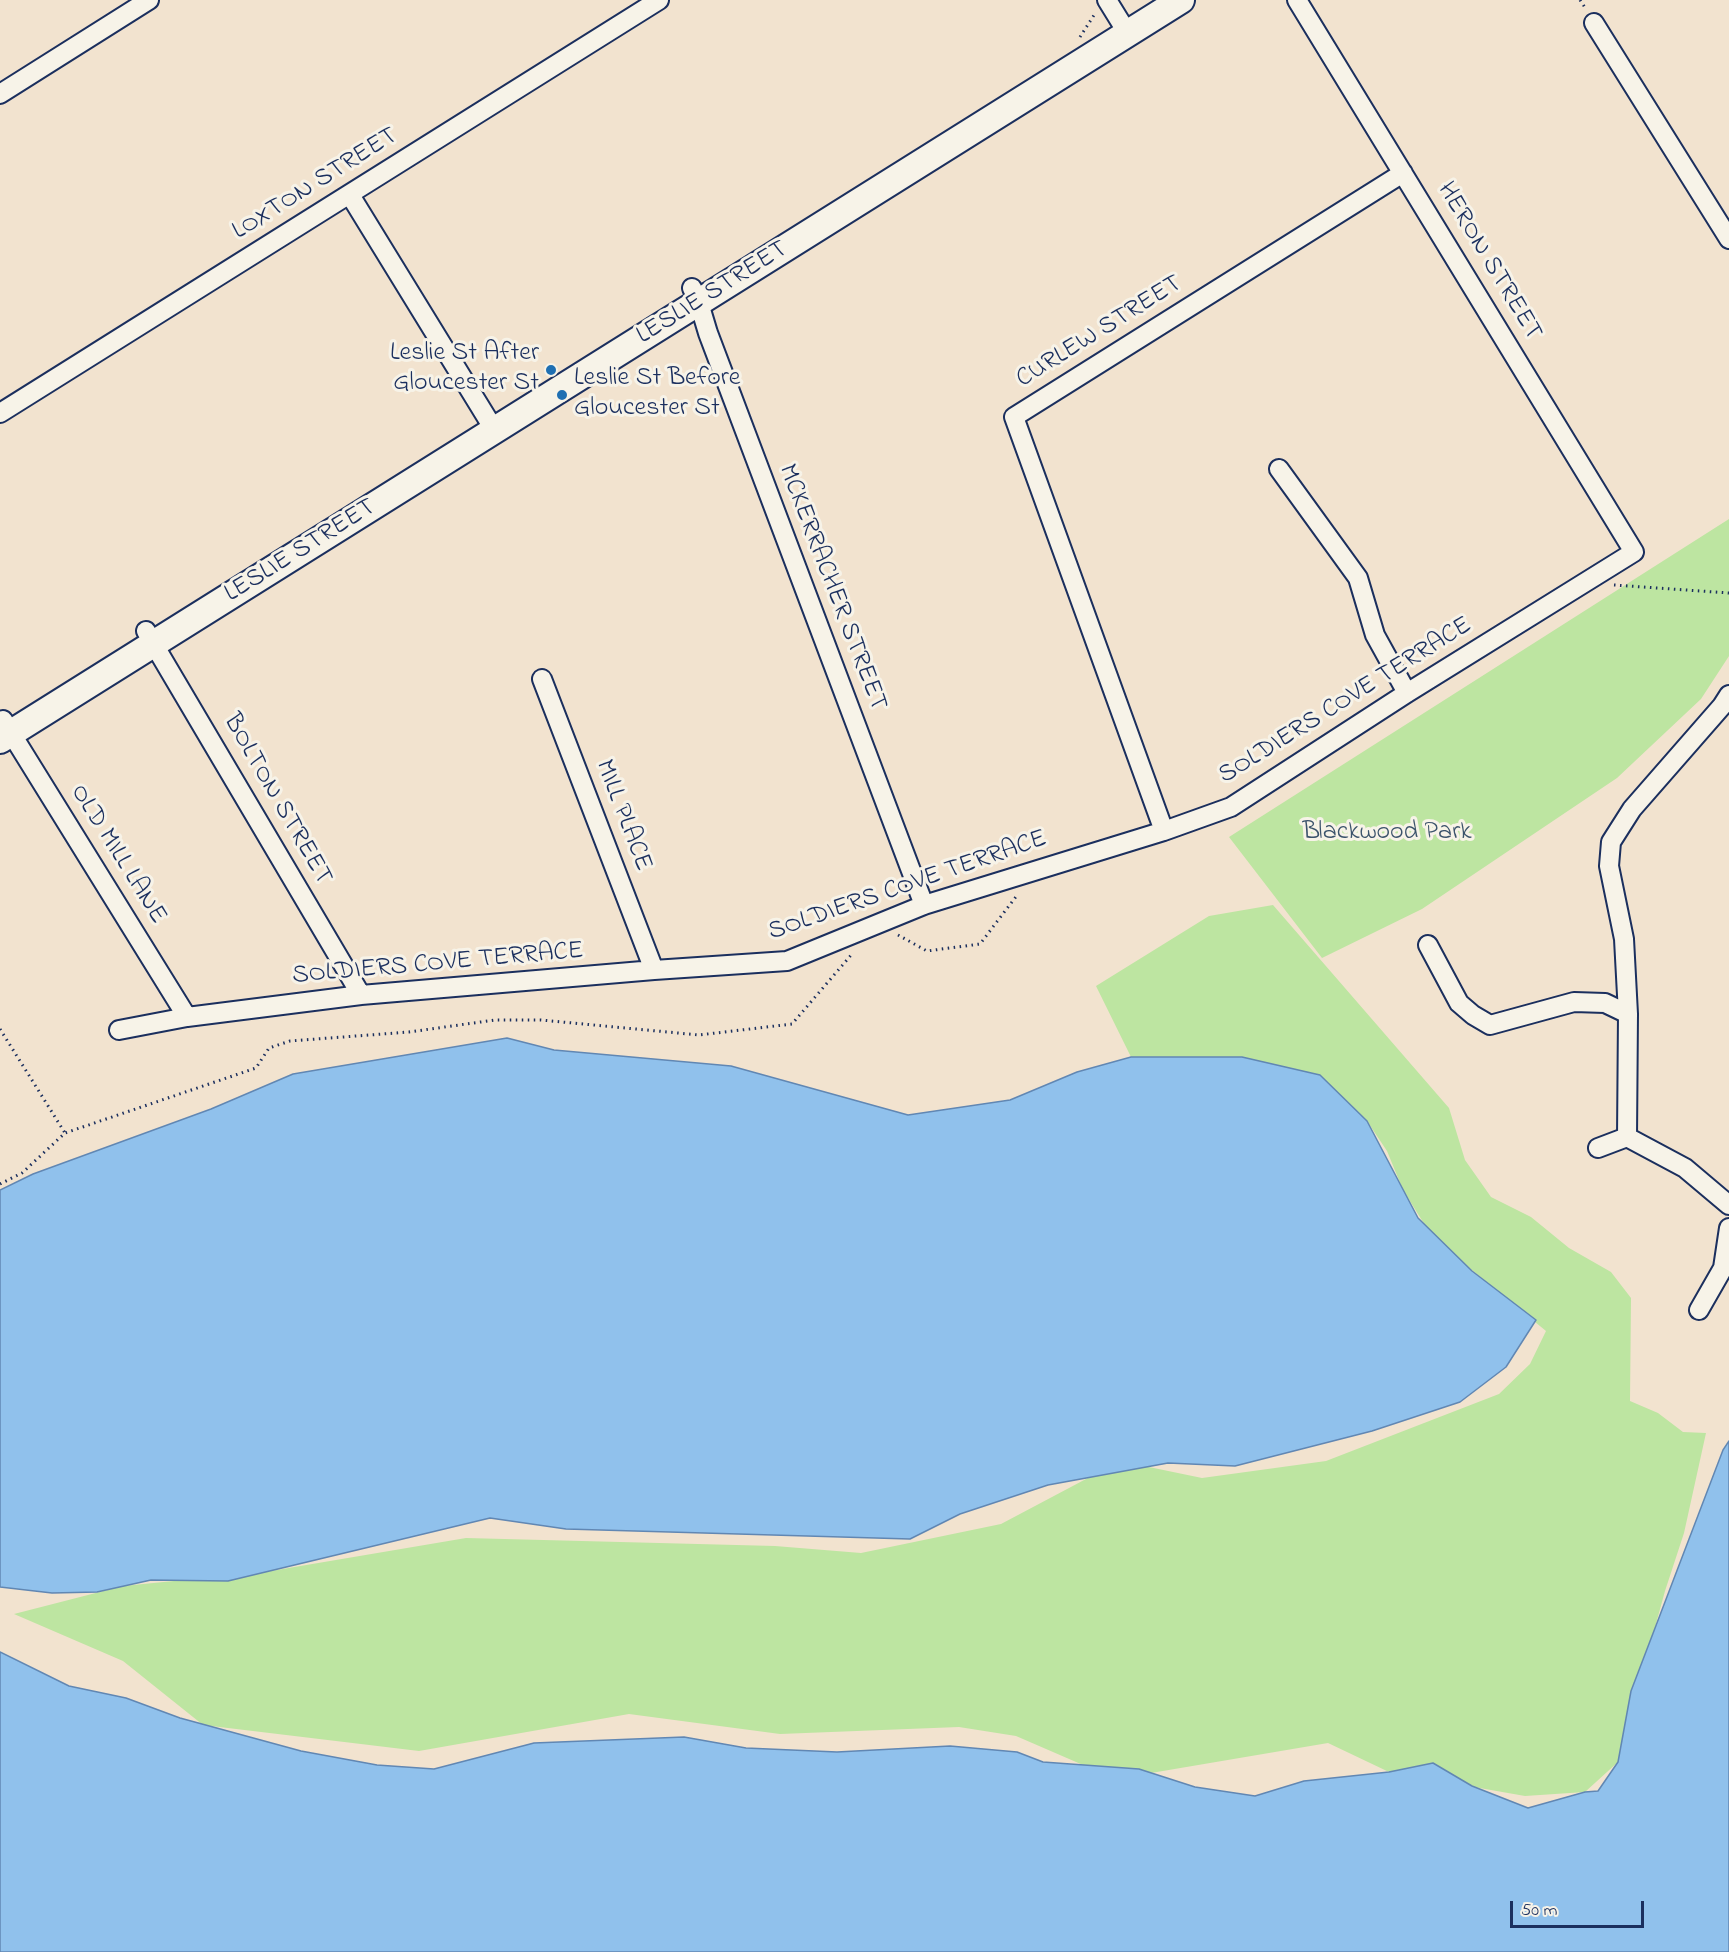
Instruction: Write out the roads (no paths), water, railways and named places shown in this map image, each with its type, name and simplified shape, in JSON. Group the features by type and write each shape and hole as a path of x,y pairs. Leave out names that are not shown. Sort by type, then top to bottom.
{"street":[{"path":"0,94 150,0"},
{"name":"LOXTON STREET","path":"0,413 659,0"},
{"name":"LESLIE STREET","path":"1124,28 1156,0"},
{"name":"LESLIE STREET","path":"3,729 1124,28 1181,0"},
{"name":"HERON STREET","path":"1297,0 1634,552"},
{"path":"1100,3 1124,28"},
{"path":"1594,23 1729,239"},
{"name":"CURLEW STREET","path":"1164,831 1014,417 1403,173"},
{"path":"350,195 491,424"},
{"name":"MCKERRACHER STREET","path":"696,295 708,333 924,904"},
{"path":"1279,469 1358,578 1375,635 1407,693"},
{"name":"SOLDIERS COVE TERRACE","path":"119,1030 187,1017 361,995 787,961 924,904 1164,831 1231,807 1407,693 1634,552"},
{"name":"BOLTON STREET","path":"150,638 361,995"},
{"name":"MILL PLACE","path":"542,679 654,970"},
{"path":"1627,1137 1628,1014 1624,939 1609,866 1611,842 1632,809 1722,706 1729,694"},
{"name":"OLD MILL LANE","path":"3,729 187,1017"},
{"path":"1428,945 1459,1003 1490,1025 1574,1002 1605,1003 1628,1014"},
{"path":"1598,1148 1627,1137 1684,1168 1729,1205"},
{"path":"1700,1310 1723,1268 1729,1228"}],"water":[{"path":"507,1038 554,1050 731,1066 908,1115 1010,1100 1077,1072 1131,1057 1242,1057 1320,1075 1367,1121 1418,1218 1472,1271 1536,1320 1506,1367 1460,1402 1372,1431 1235,1466 1168,1463 1048,1485 960,1514 910,1539 566,1529 490,1518 228,1581 151,1580 97,1592 52,1593 0,1587 0,1190 33,1174 211,1109 293,1074"},
{"path":"1729,1441 1729,1952 0,1952 0,1652 69,1686 126,1698 180,1718 301,1751 377,1765 434,1769 534,1743 684,1737 746,1748 837,1752 950,1746 1017,1752 1043,1762 1139,1769 1195,1787 1255,1796 1304,1781 1389,1772 1433,1763 1472,1786 1528,1808 1585,1792 1598,1791 1618,1762 1631,1691 1723,1450"}],"place":[{"name":"Leslie St After Gloucester St","path":"551,370"},
{"name":"Leslie St Before Gloucester St","path":"562,395"}],"park label":[{"name":"Blackwood Park","path":"1387,834"}]}
